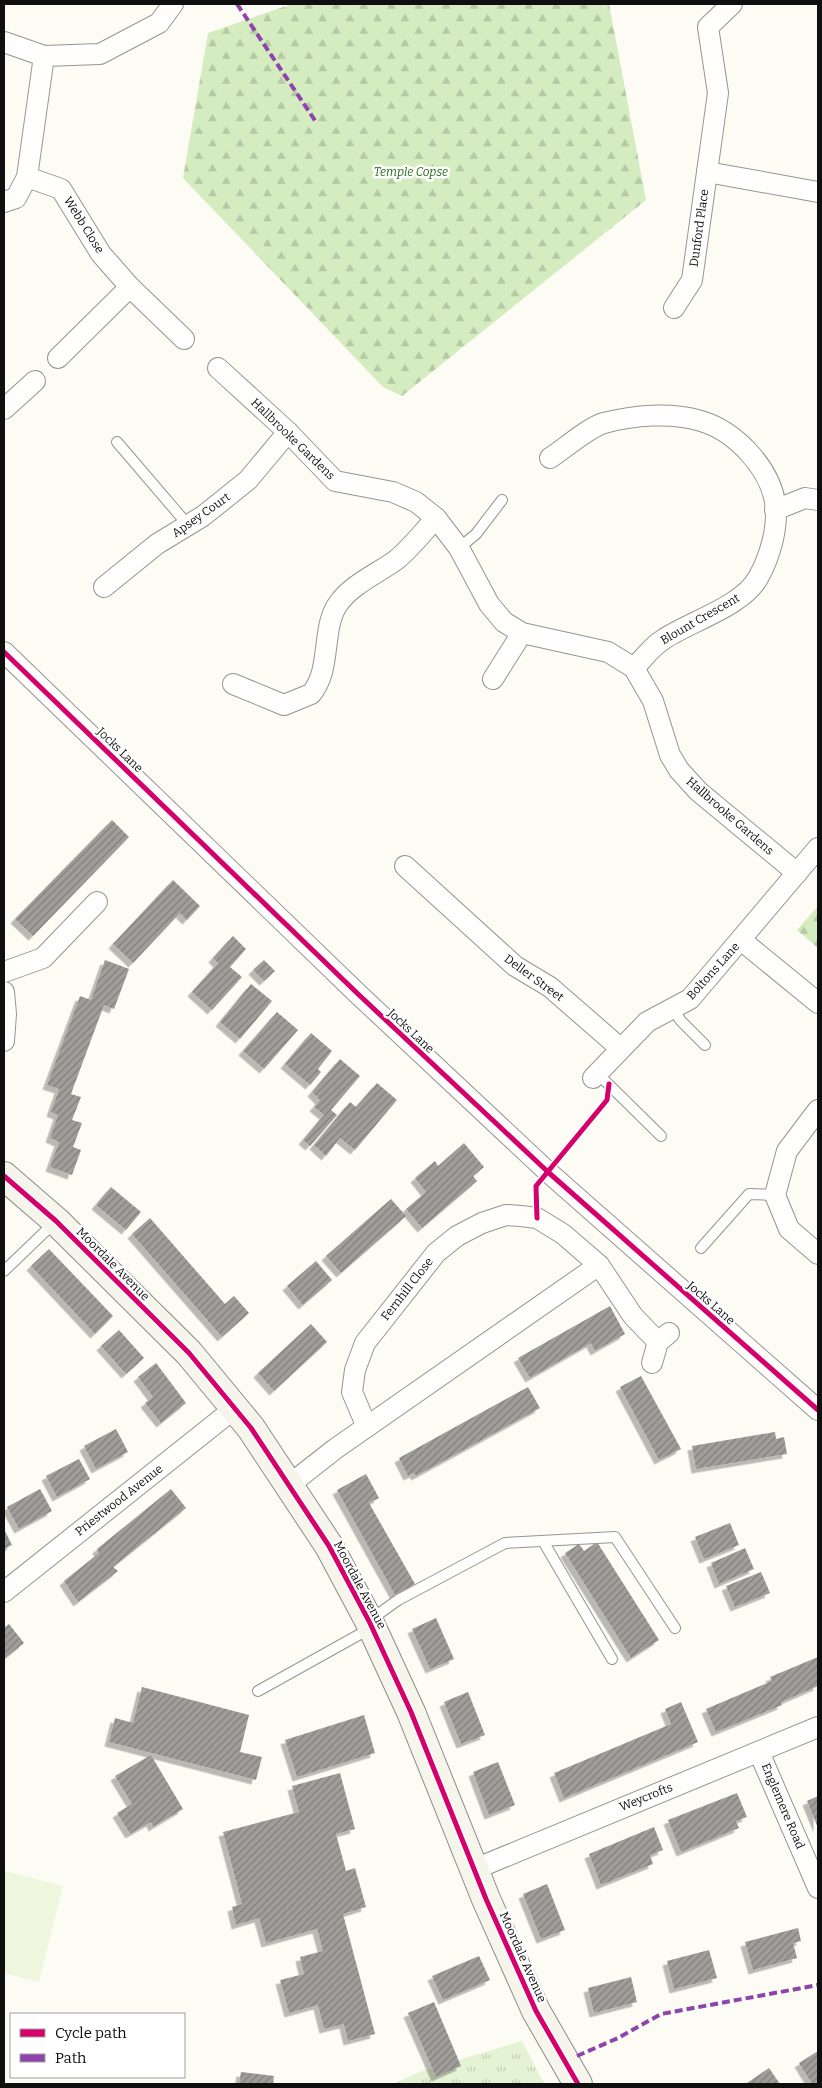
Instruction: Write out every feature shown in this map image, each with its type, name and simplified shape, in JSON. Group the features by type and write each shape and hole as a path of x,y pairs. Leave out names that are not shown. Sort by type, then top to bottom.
{"street":[{"path":"4,42 44,56 100,54 159,23 173,4"},
{"name":"Dunford Place","path":"674,308 692,280 718,86 708,27 732,4"},
{"path":"4,202 16,198 27,177 44,56"},
{"name":"Dunford Place","path":"707,172 818,192"},
{"name":"Webb Close","path":"27,177 61,189 101,254 130,287 184,338"},
{"path":"58,358 130,287"},
{"name":"Hallbrooke Gardens","path":"218,368 288,432 335,481 393,492 416,502 436,518 459,548 489,604 504,622 522,633 608,652 634,668 653,701 670,755 679,770 698,791 797,873"},
{"path":"4,409 35,381"},
{"name":"Blount Crescent","path":"550,458 602,424 660,416 702,421 742,446 755,461 770,488 775,510 771,544 754,584 712,614 664,638 634,668"},
{"name":"Apsey Court","path":"104,587 157,544 188,525 248,480 288,432"},
{"path":"775,510 805,498 818,500"},
{"path":"233,684 284,705 311,694 322,673 328,635 337,605 350,590 397,559 436,518"},
{"path":"492,679 522,633"},
{"name":"Jocks Lane","path":"4,652 393,1027 548,1172 818,1410"},
{"name":"Boltons Lane","path":"595,1075 647,1022 690,999 818,848"},
{"name":"Deller Street","path":"405,866 515,966 550,987 620,1048"},
{"path":"4,972 43,958 97,902"},
{"path":"741,940 818,1003"},
{"path":"4,992 6,1014 4,1041"},
{"path":"818,1110 787,1150 775,1195 789,1229 818,1254"},
{"name":"Moordale Avenue","path":"4,1176 56,1221 189,1353 251,1428 329,1546 371,1624 411,1712 486,1899 536,2011 578,2084"},
{"name":"Fernhill Close","path":"367,1427 352,1392 355,1370 365,1343 436,1253 457,1236 475,1225 506,1215 537,1218 563,1234 599,1265 634,1316 663,1337 652,1363"},
{"path":"289,1485 367,1427 599,1265"},
{"name":"Priestwood Avenue","path":"4,1592 235,1408"},
{"name":"Weycrofts","path":"475,1869 818,1727"},
{"name":"Englemere Road","path":"759,1752 818,1888"}],"lane":[{"path":"117,442 188,525"},
{"path":"459,548 476,534 502,500"},
{"path":"672,1008 681,1021 705,1045"},
{"path":"595,1075 661,1136"},
{"path":"701,1248 748,1194 775,1195"},
{"path":"4,1271 56,1221"},
{"path":"258,1691 371,1624 398,1600 505,1543 615,1537 675,1628"},
{"path":"543,1541 612,1659"}],"green space":[{"name":"Temple Copse","path":"292,4 609,4 646,200 402,396 383,387 183,178 208,33"},
{"path":"818,906 818,948 797,930"},
{"path":"4,1871 63,1886 39,1982 4,1973"},
{"path":"522,2041 544,2084 394,2084 419,2072"}],"building":[{"path":"112,820 129,837 33,936 15,919"},
{"path":"173,880 200,906 187,920 180,913 133,963 113,944"},
{"path":"233,936 246,949 230,967 242,977 212,1010 192,992 218,963 213,958"},
{"path":"105,960 129,969 114,1009 104,1005 71,1094 81,1097 72,1120 82,1123 73,1147 81,1150 72,1175 50,1167 59,1142 50,1138 58,1115 51,1112 59,1089 47,1085 80,996 91,1000"},
{"path":"264,960 275,971 264,981 253,970"},
{"path":"251,984 272,1001 240,1039 220,1022"},
{"path":"277,1012 298,1030 264,1069 243,1051"},
{"path":"311,1033 332,1051 318,1069 321,1072 310,1085 285,1064"},
{"path":"340,1059 360,1076 331,1110 337,1115 310,1146 303,1140 324,1115 314,1107 320,1100 312,1092"},
{"path":"377,1083 397,1100 355,1150 340,1138 326,1156 314,1145 350,1102 356,1107"},
{"path":"464,1143 484,1167 473,1176 477,1181 422,1228 406,1209 426,1192 415,1178 435,1161 438,1166"},
{"path":"111,1187 141,1212 126,1230 96,1205"},
{"path":"391,1199 406,1216 341,1273 326,1256"},
{"path":"150,1218 225,1304 234,1296 249,1313 222,1337 132,1234"},
{"path":"49,1249 113,1316 95,1334 31,1266"},
{"path":"316,1261 332,1280 303,1305 287,1286"},
{"path":"610,1306 625,1334 595,1351 591,1343 530,1378 518,1358"},
{"path":"311,1324 327,1342 274,1391 258,1373"},
{"path":"119,1330 144,1358 126,1374 101,1346"},
{"path":"156,1363 186,1403 161,1423 145,1403 153,1397 138,1377"},
{"path":"641,1376 681,1449 659,1460 620,1387"},
{"path":"528,1387 540,1408 416,1476 414,1473 408,1476 399,1458"},
{"path":"116,1429 128,1452 96,1469 84,1446"},
{"path":"775,1432 776,1439 784,1437 787,1454 696,1469 692,1446"},
{"path":"79,1459 90,1479 57,1497 46,1476"},
{"path":"366,1474 379,1498 369,1503 415,1584 395,1595 337,1490"},
{"path":"40,1489 52,1511 19,1529 7,1507"},
{"path":"171,1489 186,1508 113,1567 118,1571 78,1602 64,1581 99,1553 97,1549"},
{"path":"730,1523 739,1545 704,1559 695,1537"},
{"path":"4,1529 12,1545 4,1549"},
{"path":"597,1542 659,1640 631,1658 565,1553 579,1544 584,1551"},
{"path":"745,1548 754,1569 719,1584 711,1563"},
{"path":"761,1572 770,1593 735,1607 726,1586"},
{"path":"436,1618 454,1659 430,1669 412,1629"},
{"path":"9,1624 24,1643 4,1659 4,1628"},
{"path":"818,1657 818,1686 781,1702 782,1705 716,1732 706,1709 772,1681 770,1677"},
{"path":"142,1687 249,1715 240,1752 262,1757 256,1780 109,1742 115,1718 133,1723"},
{"path":"468,1692 485,1735 461,1744 444,1702"},
{"path":"681,1702 698,1742 564,1798 554,1773 671,1724 665,1709"},
{"path":"364,1715 375,1753 297,1777 285,1740"},
{"path":"151,1755 183,1809 153,1827 151,1822 130,1834 117,1813 132,1804 115,1776"},
{"path":"498,1762 515,1805 489,1815 473,1772"},
{"path":"340,1773 355,1829 336,1834 346,1871 355,1868 366,1907 343,1914 375,2034 348,2041 344,2024 324,2029 318,2005 289,2013 280,1980 304,1974 300,1957 323,1951 317,1929 266,1943 259,1918 236,1925 232,1907 242,1904 223,1832 299,1812 292,1786"},
{"path":"737,1793 747,1817 736,1821 739,1828 681,1852 668,1820"},
{"path":"818,1796 818,1828 807,1801"},
{"path":"654,1827 663,1850 650,1855 653,1864 601,1885 589,1854"},
{"path":"547,1884 565,1930 541,1939 523,1894"},
{"path":"798,1928 801,1941 793,1943 797,1958 753,1970 745,1942"},
{"path":"709,1950 717,1978 674,1989 667,1961"},
{"path":"479,1956 490,1980 443,2000 432,1976"},
{"path":"631,1977 637,2002 594,2013 588,1988"},
{"path":"434,2002 461,2066 436,2077 408,2013"},
{"path":"818,2051 818,2084 812,2084 799,2063"},
{"path":"769,2068 780,2084 745,2084 750,2081"},
{"path":"241,2072 274,2076 273,2084 239,2084"}],"marked path":[{"path":"237,4 316,122"},
{"path":"577,2056 618,2038 661,2014 818,1985"}],"cycle path":[{"path":"4,652 358,994 548,1172 818,1410"},
{"path":"537,1218 536,1186 607,1100 609,1084"},
{"path":"4,1176 56,1221 189,1353 251,1428 329,1546 369,1621 411,1712 486,1899 536,2011 578,2084"}]}
